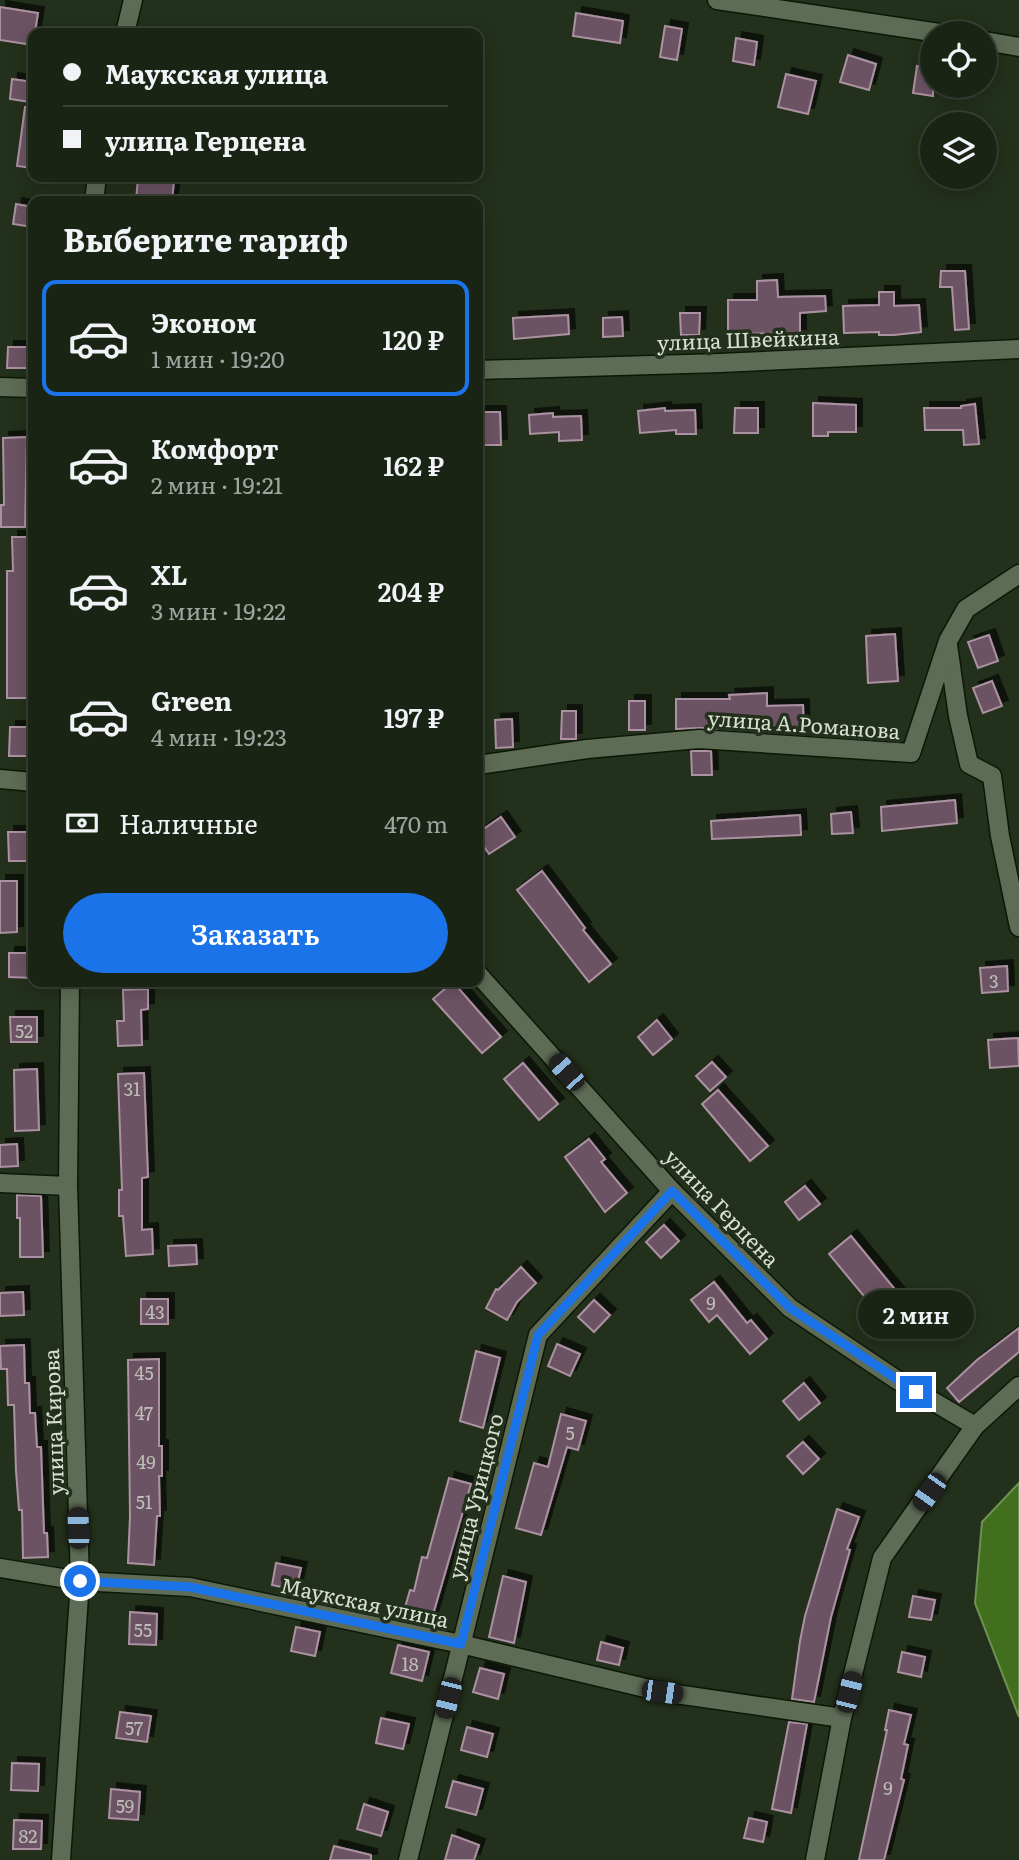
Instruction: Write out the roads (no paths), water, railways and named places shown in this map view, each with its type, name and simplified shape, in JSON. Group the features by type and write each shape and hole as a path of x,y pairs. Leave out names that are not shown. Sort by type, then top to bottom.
{"street":[{"path":"126,28 133,0"},
{"path":"717,0 920,30"},
{"path":"997,43 1019,47"},
{"name":"улица Швейкина","path":"483,370 720,363 1019,349"},
{"path":"0,387 28,388"},
{"name":"улица А.Романова","path":"483,764 587,749 699,739 911,753 948,641 966,609 1019,574"},
{"path":"948,641 958,716 969,764 992,776 1000,836 1019,926"},
{"path":"0,779 28,782"},
{"name":"улица Герцена","path":"483,980 672,1191 790,1308 897,1380 975,1426"},
{"name":"улица Кирова","path":"61,1860 80,1581 68,1186 70,987"},
{"path":"0,1183 68,1186"},
{"name":"улица Урицкого","path":"408,1860 538,1335 672,1191"},
{"path":"815,1860 842,1718 882,1559 975,1426 1019,1386"},
{"name":"Маукская улица","path":"0,1568 80,1581 190,1587 461,1644 662,1692 842,1718"}]}
